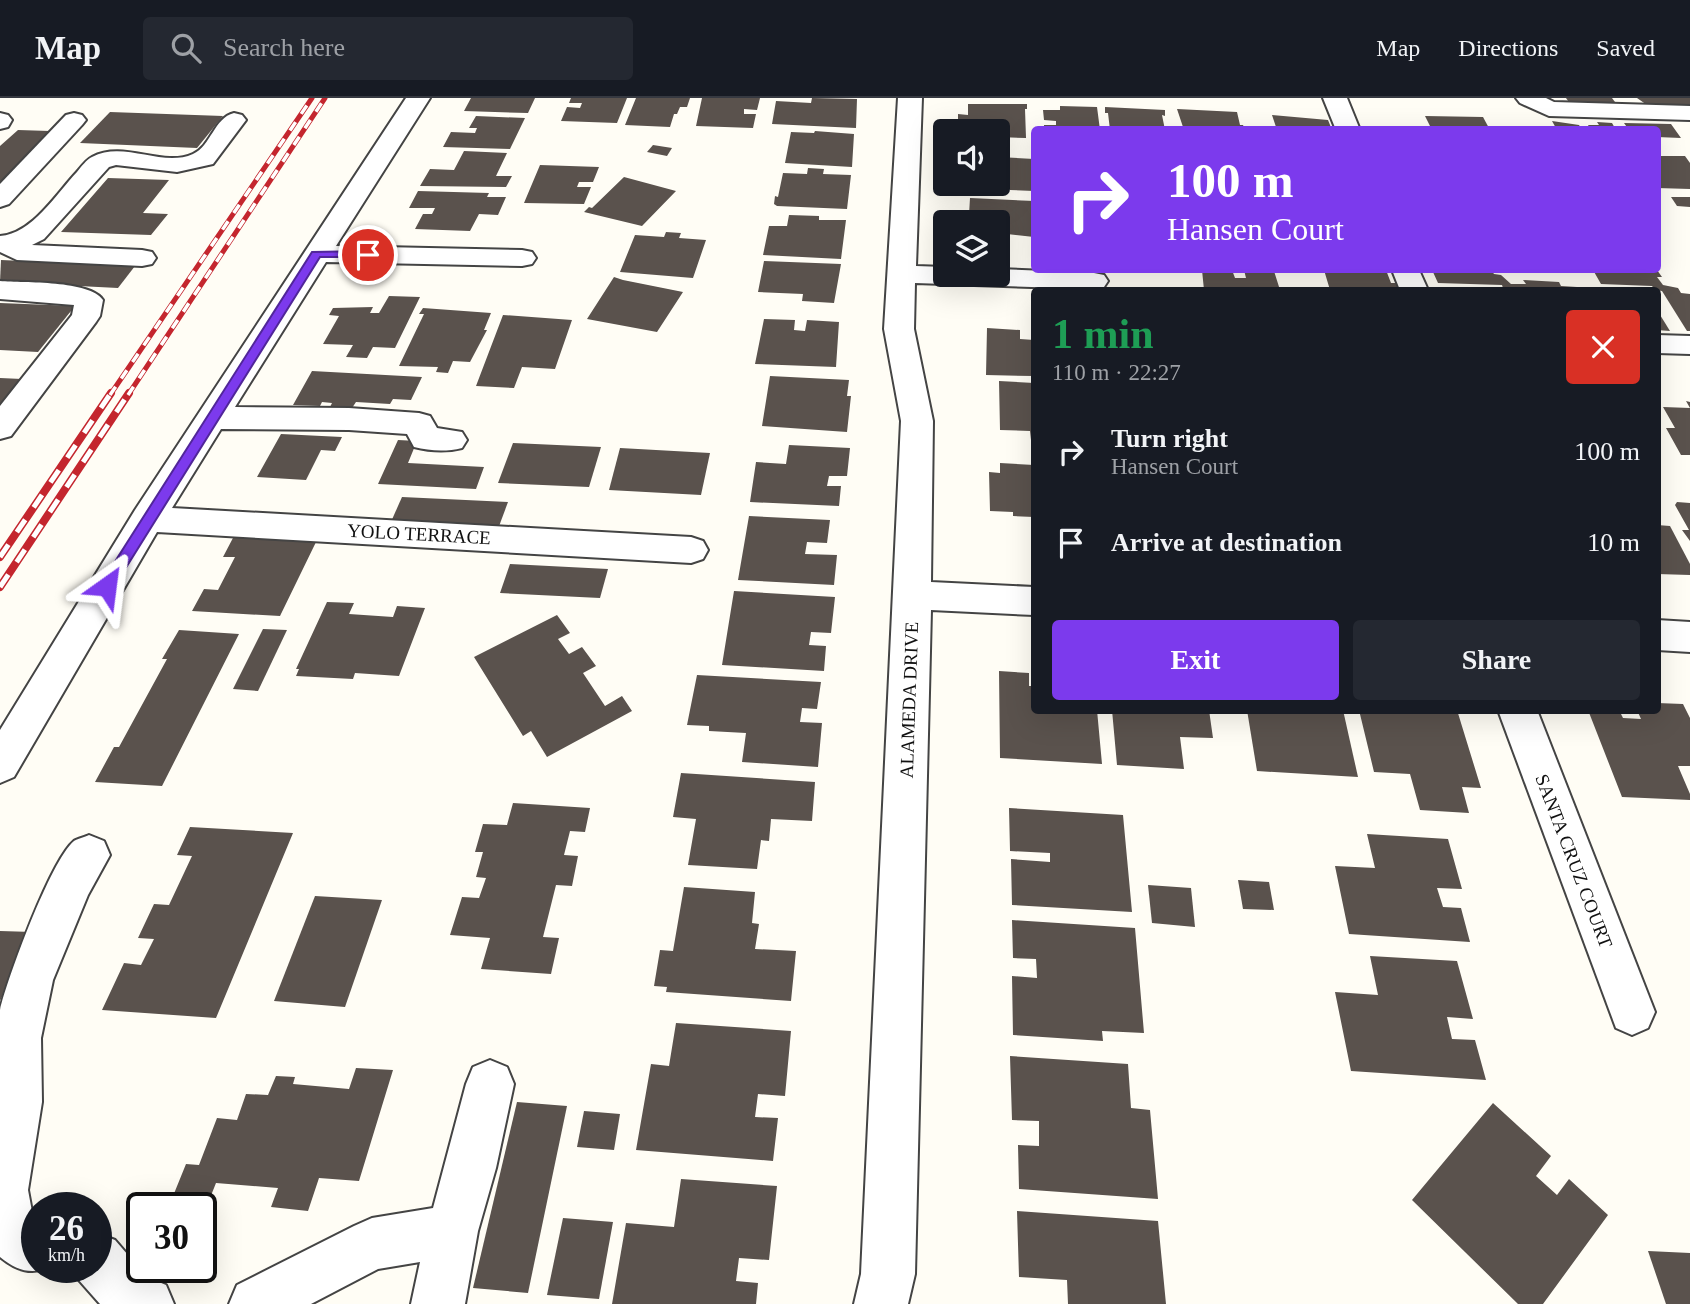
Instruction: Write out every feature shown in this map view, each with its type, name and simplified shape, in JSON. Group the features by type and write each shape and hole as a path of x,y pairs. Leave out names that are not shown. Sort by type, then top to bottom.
{"street":[{"path":"0,765 147,519 418,98"},
{"name":"ALAMEDA DRIVE","path":"881,1304 888,1274 913,595 917,421 899,329 910,98"},
{"path":"1335,98 1346,126"},
{"path":"1528,98 1549,109 1690,113"},
{"path":"0,200 74,120"},
{"path":"142,258 17,252 7,243 35,233 100,162 116,158 177,165 204,159 234,120"},
{"path":"316,254 522,258"},
{"path":"901,274 1094,281"},
{"path":"0,290 70,293 89,300 86,316 0,428"},
{"path":"1661,344 1690,345"},
{"path":"212,418 389,421 419,424 425,439 451,440"},
{"name":"YOLO TERRACE","path":"147,519 691,550"},
{"path":"913,595 1031,601"},
{"path":"1661,635 1690,637"},
{"name":"SANTA CRUZ COURT","path":"1519,714 1632,1012"},
{"path":"15,1240 3,1190 18,1102 17,1038 30,980 71,883 89,855"},
{"path":"438,1304 452,1231 471,1168 490,1084"},
{"path":"256,1304 372,1244 452,1231"},
{"path":"112,1278 128,1296 147,1304"}],"building":[{"path":"471,98 535,98 528,113 464,111"},
{"path":"571,98 627,98 617,123 561,121 567,107 580,108 582,103 569,103"},
{"path":"636,98 690,98 687,107 680,107 677,114 674,114 670,127 625,125"},
{"path":"702,98 760,98 757,110 744,109 744,114 756,114 753,128 696,126"},
{"path":"812,98 857,99 856,128 772,124 776,101 811,103"},
{"path":"1566,98 1612,98 1618,106 1571,105"},
{"path":"1637,98 1690,98 1690,106 1672,105 1674,109 1647,105"},
{"path":"968,104 1027,104 1026,138 1010,137 1010,119 958,119 958,114 968,115"},
{"path":"1060,106 1097,107 1099,126 1044,126 1056,125 1056,121 1044,120 1043,110 1060,110"},
{"path":"1105,107 1165,110 1165,116 1162,115 1164,126 1110,126 1108,113 1105,113"},
{"path":"1177,109 1237,112 1240,125 1243,126 1183,126"},
{"path":"110,112 223,116 197,148 80,143"},
{"path":"1272,115 1328,120 1330,126 1276,126"},
{"path":"476,116 525,118 510,149 443,147 451,132 475,133 477,128 469,128"},
{"path":"1425,116 1483,117 1488,126 1430,126"},
{"path":"1552,121 1580,126 1555,126"},
{"path":"1597,122 1612,123 1614,126 1588,125 1599,125"},
{"path":"1624,123 1671,124 1681,138 1661,137 1661,126 1626,126"},
{"path":"18,130 50,131 0,184 0,146"},
{"path":"791,132 854,134 852,167 785,163"},
{"path":"653,145 672,148 667,156 647,152"},
{"path":"464,151 507,153 496,176 512,176 506,187 420,186 430,169 454,170"},
{"path":"1661,156 1685,156 1690,163 1690,189 1661,188"},
{"path":"1010,158 1031,159 1031,191 1010,190"},
{"path":"540,165 599,167 593,182 579,182 577,187 591,187 584,204 524,203"},
{"path":"808,168 824,169 823,174 851,175 847,209 774,204 783,173 807,174"},
{"path":"624,177 676,191 642,226 584,212 589,207 592,208"},
{"path":"108,178 169,180 143,213 168,214 151,235 61,232"},
{"path":"418,191 489,193 487,197 506,197 498,215 479,214 470,231 415,229 423,214 432,214 435,208 409,208"},
{"path":"1671,197 1690,197 1690,207 1677,206"},
{"path":"970,198 1031,201 1031,237 1010,234 1010,210 969,210"},
{"path":"789,215 819,216 819,220 846,220 841,259 763,255 769,226 787,226"},
{"path":"666,232 681,233 679,238 706,240 693,278 620,272 635,235 664,237"},
{"path":"1,260 135,266 118,288 0,282"},
{"path":"764,261 841,264 834,303 802,301 803,294 758,292"},
{"path":"1202,273 1233,273 1235,278 1246,278 1245,273 1275,273 1279,287 1204,287"},
{"path":"1325,273 1387,273 1391,283 1399,283 1401,287 1329,287"},
{"path":"1433,273 1493,273 1501,275 1511,284 1526,284 1523,280 1559,282 1561,286 1577,287 1503,287 1438,283"},
{"path":"1595,273 1659,273 1662,277 1657,277 1663,285 1690,294 1690,331 1687,331 1661,287 1601,284"},
{"path":"614,277 683,292 657,332 587,319"},
{"path":"389,296 420,297 395,348 373,347 367,358 346,357 353,345 323,344 339,316 329,315 333,308 373,307 370,313 379,313"},
{"path":"0,303 75,306 38,352 0,350"},
{"path":"423,308 491,313 484,330 487,330 470,362 453,361 448,373 436,372 438,367 399,366 424,314 419,314"},
{"path":"503,315 572,320 555,369 522,367 514,388 476,386"},
{"path":"1661,316 1670,331 1661,330"},
{"path":"764,319 795,320 794,330 805,331 807,320 839,322 836,367 755,364"},
{"path":"987,328 1020,330 1020,339 1031,340 1031,376 986,375"},
{"path":"312,371 422,377 411,400 393,399 390,404 356,402 352,408 330,407 332,403 322,402 320,406 293,405"},
{"path":"770,376 849,380 847,396 851,396 847,432 762,426"},
{"path":"0,378 22,379 0,406"},
{"path":"999,381 1031,383 1031,440 1030,431 1000,430"},
{"path":"1663,407 1690,408 1690,455 1681,455 1666,428 1675,428"},
{"path":"281,434 342,437 335,451 321,450 306,480 257,477"},
{"path":"398,440 417,441 408,463 484,467 476,489 378,484"},
{"path":"513,443 601,447 589,487 498,483"},
{"path":"789,445 850,448 847,476 829,476 827,486 841,486 839,506 750,502 756,462 786,464"},
{"path":"620,448 710,453 701,495 609,490"},
{"path":"1000,463 1031,465 1031,517 1013,516 1013,512 990,511 989,472 1000,473"},
{"path":"402,497 508,502 498,529 390,524"},
{"path":"1677,502 1690,503 1690,541 1682,530 1689,530 1675,505"},
{"path":"749,516 830,520 827,543 807,542 805,554 837,555 834,585 738,580"},
{"path":"1661,525 1670,526 1690,564 1690,575 1661,574"},
{"path":"234,536 317,540 280,616 192,611 204,589 218,590 235,557 223,557"},
{"path":"510,564 608,569 600,598 500,593"},
{"path":"734,591 835,597 831,633 811,632 809,645 826,646 824,671 722,665"},
{"path":"327,602 354,603 349,614 393,617 397,606 425,608 399,676 355,673 353,679 296,676 299,669 296,669"},
{"path":"557,615 570,633 558,639 569,654 582,647 596,666 583,673 605,706 622,696 632,711 547,757 531,731 523,736 474,657"},
{"path":"263,629 287,630 258,691 233,689"},
{"path":"179,630 239,634 162,786 95,782 114,747 119,747 167,659 162,659"},
{"path":"999,671 1029,673 1031,714 1097,714 1102,764 1000,758"},
{"path":"697,675 821,682 817,709 802,708 800,722 822,723 818,767 742,762 746,733 709,731 709,726 687,725"},
{"path":"1661,703 1683,704 1690,718 1690,766 1678,766 1690,800 1622,797 1590,714 1621,714 1623,718 1641,719 1639,714 1661,714"},
{"path":"1112,714 1210,714 1213,738 1180,737 1184,769 1117,765"},
{"path":"1248,714 1344,714 1358,777 1257,771"},
{"path":"1360,714 1458,714 1481,788 1462,787 1469,813 1420,810 1410,774 1374,772"},
{"path":"681,773 815,782 812,821 771,819 769,841 761,840 757,869 688,865 696,819 673,817"},
{"path":"513,803 590,808 585,832 570,831 564,855 578,856 572,886 556,885 543,937 559,938 551,974 481,969 490,938 450,935 462,897 479,898 486,878 476,877 483,852 475,852 483,824 507,825"},
{"path":"1009,808 1123,815 1132,912 1012,905 1011,859 1050,862 1050,853 1010,851"},
{"path":"190,827 293,833 216,1018 102,1010 124,963 141,965 154,939 138,938 154,904 169,905 192,856 177,855"},
{"path":"1367,834 1448,839 1462,889 1437,888 1443,907 1461,908 1470,942 1349,934 1335,866 1375,868"},
{"path":"1238,880 1269,882 1274,910 1243,909"},
{"path":"1148,885 1191,888 1195,927 1152,923"},
{"path":"684,887 755,892 752,923 759,924 755,949 796,951 791,1001 666,992 667,987 654,986 660,950 673,951"},
{"path":"315,896 382,900 345,1007 274,1001"},
{"path":"1012,920 1135,928 1144,1033 1102,1031 1103,1041 1013,1035 1012,976 1037,978 1036,959 1013,958"},
{"path":"0,931 33,932 0,1001"},
{"path":"1370,956 1457,961 1473,1019 1447,1017 1452,1039 1475,1040 1486,1080 1351,1071 1335,992 1378,995"},
{"path":"676,1023 791,1031 785,1096 758,1094 755,1117 778,1118 773,1161 636,1150 651,1064 669,1066"},
{"path":"1010,1056 1128,1064 1131,1108 1150,1110 1158,1199 1019,1189 1018,1145 1039,1146 1039,1121 1012,1120"},
{"path":"356,1068 393,1070 359,1181 319,1178 308,1211 271,1207 278,1188 216,1183 212,1192 175,1192 186,1164 199,1165 217,1118 237,1120 246,1094 268,1095 276,1076 295,1077 293,1084 349,1089"},
{"path":"517,1102 567,1106 528,1293 473,1288"},
{"path":"1493,1103 1551,1156 1536,1176 1557,1195 1569,1179 1608,1215 1543,1304 1518,1304 1412,1200"},
{"path":"584,1111 620,1114 614,1150 577,1147"},
{"path":"681,1179 777,1186 769,1260 739,1258 736,1281 758,1283 756,1304 612,1304 626,1223 674,1227"},
{"path":"1017,1211 1158,1221 1166,1304 1068,1304 1067,1280 1019,1277"},
{"path":"563,1218 613,1222 599,1299 547,1295"},
{"path":"1648,1251 1690,1253 1690,1304 1666,1304"}],"railway":[{"path":"110,395 312,98"},
{"path":"128,395 325,98"},
{"path":"0,557 111,393"},
{"path":"0,587 129,393"}],"route":[{"path":"107,586 316,254 368,255"}]}
